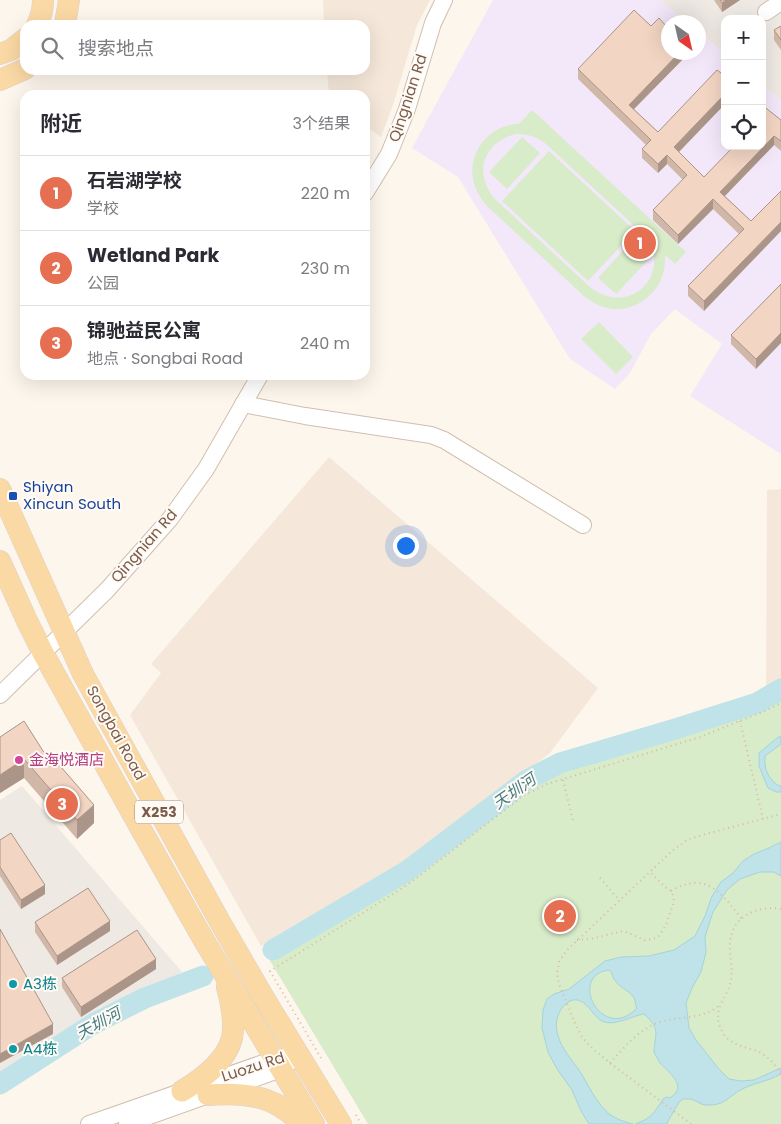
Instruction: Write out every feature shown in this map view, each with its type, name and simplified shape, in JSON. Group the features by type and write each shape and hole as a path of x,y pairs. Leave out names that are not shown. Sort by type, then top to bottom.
{"main road":[{"path":"40,20 43,0"},
{"path":"66,20 69,0"},
{"path":"0,54 11,50 20,44"},
{"path":"0,80 20,71"},
{"name":"Songbai Road","path":"0,489 84,674 220,922 341,1124"},
{"name":"Songbai Road","path":"0,561 27,621 137,822 314,1124"},
{"path":"182,1091 214,1068 222,1058 232,1038 230,1005 221,968"},
{"path":"208,1095 233,1094 269,1101 280,1106 303,1124"}],"street":[{"name":"Qingnian Rd","path":"370,185 390,154 407,109 433,23 444,0"},
{"path":"766,12 781,2"},
{"name":"Qingnian Rd","path":"0,695 107,590 170,518 206,468 257,380"},
{"path":"244,404 305,416 431,435 444,440 583,525"},
{"name":"Luozu Rd","path":"127,1124 208,1095 298,1054"},
{"name":"Luozu Rd","path":"89,1124 182,1091 278,1064"}],"path":[{"path":"288,1003 270,971 422,874 524,796 547,784 700,737 781,703"},
{"path":"740,721 763,819"},
{"path":"563,780 573,821"},
{"path":"691,1124 610,1063 582,1037 559,984 557,973 559,962 566,951 577,940 672,851 687,840 781,814"},
{"path":"577,940 590,939 623,931 645,940 659,936 666,925 674,896 650,872"},
{"path":"600,878 619,900"},
{"path":"671,891 692,882 708,885 718,891 742,919"},
{"path":"781,909 761,908 746,914 735,926 730,940 731,981 719,1006 718,1019 721,1030 730,1041 741,1047 758,1052 772,1061 781,1075"},
{"path":"610,1063 642,1031 655,1024 700,1016 712,1012 719,1006"}],"shaded area":[{"path":"323,0 430,0 417,25 393,105 381,137 370,129 370,90 329,90 327,75 370,75 370,20 324,20"},
{"path":"493,0 659,0 677,15 661,15 661,60 706,60 706,38 721,51 721,150 766,150 766,88 781,101 781,454 690,396 722,344 675,309 651,334 630,373 615,389 570,359 458,177 412,148"},
{"path":"659,0 781,0 781,101 766,88 766,15 721,15 721,51 706,38 706,15 677,15"},
{"path":"329,457 598,688 550,753 413,861 261,946 130,715 161,673 151,664"},
{"path":"781,489 781,695 766,704 767,490"},
{"path":"22,786 182,972 79,1024 0,1075 0,800"}],"green space":[{"path":"532,110 686,252 675,264 665,255 664,269 660,282 656,289 644,300 621,309 605,308 591,301 482,200 476,190 472,169 478,149 491,134 499,129 519,124","holes":["515,134 535,137 546,144 643,234 652,248 654,262 651,275 644,286 634,294 621,297 606,296 591,288 495,199 484,179 483,169 485,160 495,144"]},
{"path":"522,137 540,153 507,189 489,172"},
{"path":"549,151 635,231 588,281 502,201"},
{"path":"631,242 649,259 616,294 598,278"},
{"path":"599,322 633,357 616,374 581,339"},
{"path":"781,695 781,1124 368,1124 269,959 410,873 530,783 563,766 678,734 766,704"}],"water":[{"path":"781,736 781,744 765,756 765,765 769,775 777,785 781,786 781,792 776,792 768,788 759,766 759,753"},
{"path":"781,842 781,876 774,872 760,872 740,879 727,890 713,912 705,937 706,952 701,972 686,1003 689,1028 696,1040 729,1079 741,1081 754,1080 781,1068 781,1074 742,1089 718,1104 706,1105 691,1099 683,1099 679,1102 667,1124 635,1124 649,1118 663,1099 670,1098 678,1089 675,1079 660,1063 654,1052 656,1032 653,1024 644,1014 616,1022 605,1022 600,1020 579,1000 570,1001 562,1008 557,1019 556,1027 563,1048 602,1107 615,1118 633,1124 589,1124 572,1090 548,1052 542,1028 543,1010 547,999 554,994 569,989 605,961 621,957 649,956 674,950 695,936 712,896 721,882 733,873 743,861","holes":["608,970 611,971 619,985 630,993 635,1000 637,1008 624,1017 612,1018 602,1014 594,1005 590,995 590,984 596,975"]}],"building":[{"path":"634,10 651,26 659,18 661,20 661,60 672,60 629,105 658,132 717,70 721,73 721,98 674,147 704,177 730,150 760,150 720,192 751,221 781,191 781,222 704,301 688,286 744,229 713,199 678,235 653,210 687,175 667,155 658,164 642,149 651,140 578,69"},
{"path":"781,26 781,40 774,30"},
{"path":"766,108 781,120 781,141 774,136 766,144"},
{"path":"781,284 781,333 756,359 731,335"},
{"path":"24,721 45,754 48,752 94,805 77,820 24,759 0,775 0,737"},
{"path":"11,833 45,885 21,900 0,867 0,840"},
{"path":"88,888 110,921 57,956 35,922"},
{"path":"0,929 53,1024 0,1054"},
{"path":"137,930 156,959 81,1007 62,978"}],"waterway":[{"name":"天圳河","path":"273,950 407,871 527,780 560,763 757,703 781,689"},
{"name":"天圳河","path":"0,1084 93,1024 145,998 203,976"}],"place":[{"name":"石岩湖学校","path":"640,243"},
{"name":"Shiyan Xincun South","path":"13,496"},
{"name":"金海悦酒店","path":"19,760"},
{"name":"锦驰益民公寓","path":"62,804"},
{"name":"Wetland Park","path":"560,916"},
{"name":"A3栋","path":"13,984"},
{"name":"A4栋","path":"13,1049"}]}
